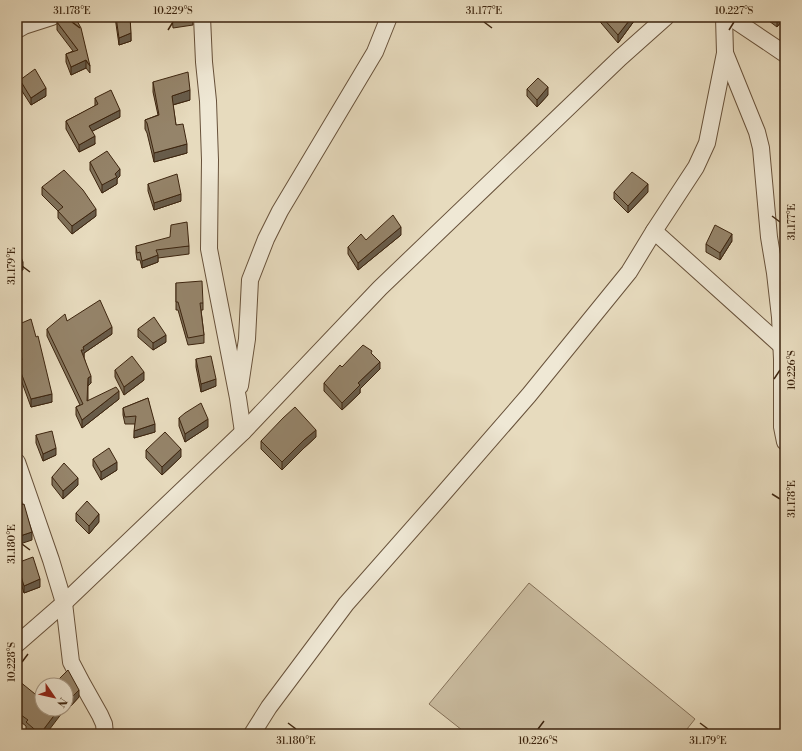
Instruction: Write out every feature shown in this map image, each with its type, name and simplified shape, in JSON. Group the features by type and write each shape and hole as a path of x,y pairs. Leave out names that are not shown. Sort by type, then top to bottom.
{"street":[{"path":"17,30 24,26 52,17"},
{"path":"202,17 204,62 208,101 210,160 210,249 243,432"},
{"path":"238,398 247,339 250,280 266,239 280,211 375,52 390,17"},
{"path":"17,644 64,603 243,432 380,288 620,58 666,17"},
{"path":"252,734 269,706 346,604 529,394 629,272 696,167 707,143 725,52 724,17"},
{"path":"730,17 785,54"},
{"path":"725,52 757,132 761,148 769,237 775,273 783,348 782,427 785,442"},
{"path":"654,231 783,348"},
{"path":"17,462 51,560 64,603 71,662 100,715 104,724 105,734"}],"shaded area":[{"path":"529,583 695,719 683,734 467,734 429,704"}],"building":[{"path":"65,17 75,17 81,28 90,66 86,60 71,67 66,54 78,50 57,22"},
{"path":"116,17 130,17 131,33 119,38"},
{"path":"172,17 192,17 193,18 173,21"},
{"path":"602,17 632,17 618,35"},
{"path":"35,69 46,88 31,98 20,80"},
{"path":"188,72 190,90 172,96 176,125 183,124 187,144 154,153 145,120 159,115 153,82"},
{"path":"538,78 548,87 537,100 527,89"},
{"path":"111,90 120,110 89,126 95,136 79,145 66,121 98,104 95,98"},
{"path":"107,151 120,169 115,174 117,177 102,185 90,162"},
{"path":"64,170 83,190 96,209 72,226 58,211 63,207 42,187"},
{"path":"632,172 648,184 628,206 614,192"},
{"path":"177,174 181,194 154,203 148,184"},
{"path":"393,215 401,227 358,263 348,247 361,234 366,240"},
{"path":"187,222 189,246 156,250 158,255 142,261 140,252 137,253 136,246 170,237 171,225"},
{"path":"715,225 732,234 720,253 706,244"},
{"path":"17,247 23,262 17,265"},
{"path":"202,281 203,303 200,303 204,335 188,338 178,302 176,302 176,283"},
{"path":"100,300 112,327 83,347 84,350 81,350 91,376 88,378 87,401 116,387 119,391 82,420 76,407 83,404 47,329 65,314 67,321"},
{"path":"154,317 166,335 153,343 138,329"},
{"path":"31,319 36,337 38,336 52,394 31,399 17,362 22,360 18,336 17,337 17,325"},
{"path":"363,345 372,351 371,353 380,362 358,383 360,385 342,403 324,383 340,365 342,367"},
{"path":"132,356 144,372 124,387 115,370"},
{"path":"211,356 216,379 201,384 196,359"},
{"path":"148,398 155,424 134,431 136,416 125,417 123,408"},
{"path":"201,403 208,419 185,434 179,418"},
{"path":"295,407 316,430 282,462 261,441"},
{"path":"52,431 56,448 43,454 36,435"},
{"path":"165,432 181,449 162,467 146,450"},
{"path":"109,448 117,462 101,472 93,459"},
{"path":"64,463 78,478 63,491 52,477"},
{"path":"87,501 99,514 89,526 76,513"},
{"path":"24,504 32,532 17,537 17,506"},
{"path":"33,557 40,579 24,586 17,563"},
{"path":"68,670 72,677 61,677"},
{"path":"19,681 34,693 34,717 53,717 40,734 26,722 28,720 17,712 17,683"},
{"path":"74,681 79,690 74,695"}]}
